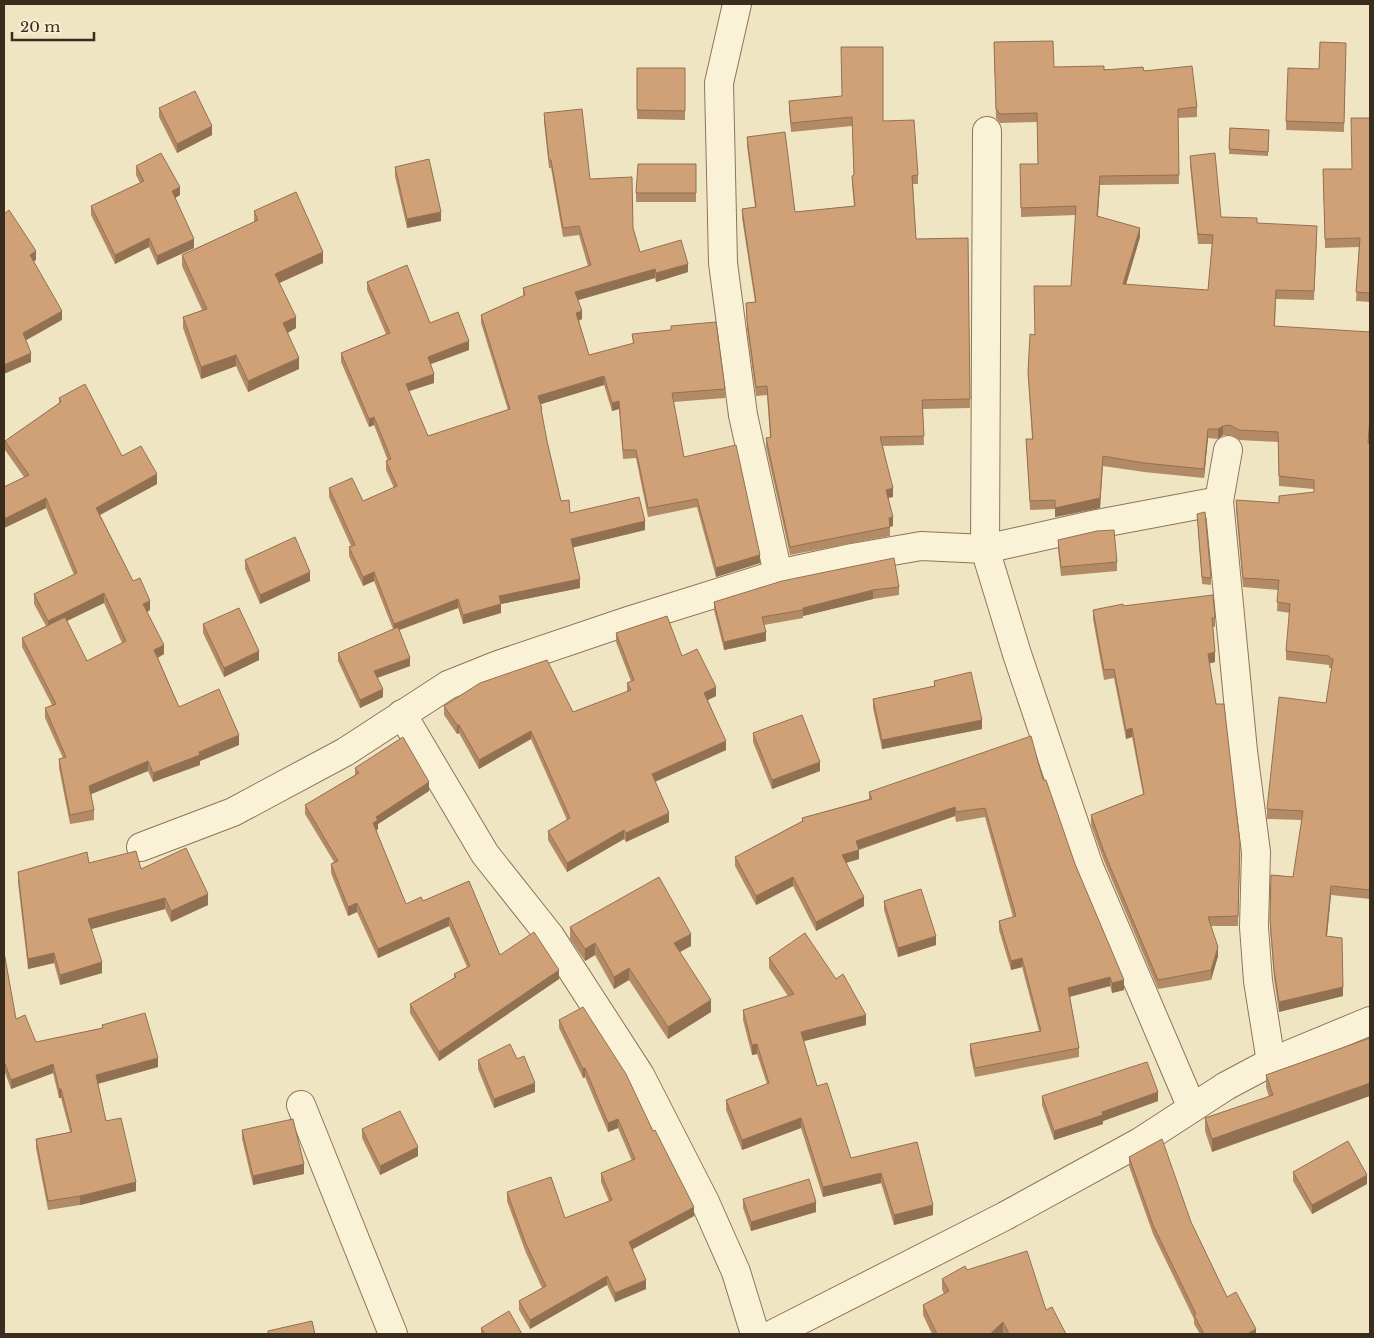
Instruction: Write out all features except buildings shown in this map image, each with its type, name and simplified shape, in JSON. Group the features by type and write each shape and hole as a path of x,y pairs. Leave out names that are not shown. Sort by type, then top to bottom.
{"street":[{"path":"737,4 719,83 723,264 743,415 778,574"},
{"path":"987,131 985,549 1017,654 1089,868 1192,1108"},
{"path":"1228,450 1219,501 1243,751 1256,852 1254,927 1258,981 1271,1062"},
{"path":"141,847 233,812 345,752 448,685 498,665 778,574 921,546 985,549 1097,524 1219,501"},
{"path":"402,714 486,854 550,936 640,1075 705,1202 736,1272 755,1334"},
{"path":"773,1334 1005,1216 1140,1142 1226,1086 1271,1062 1370,1021"},
{"path":"301,1105 393,1334"}]}
